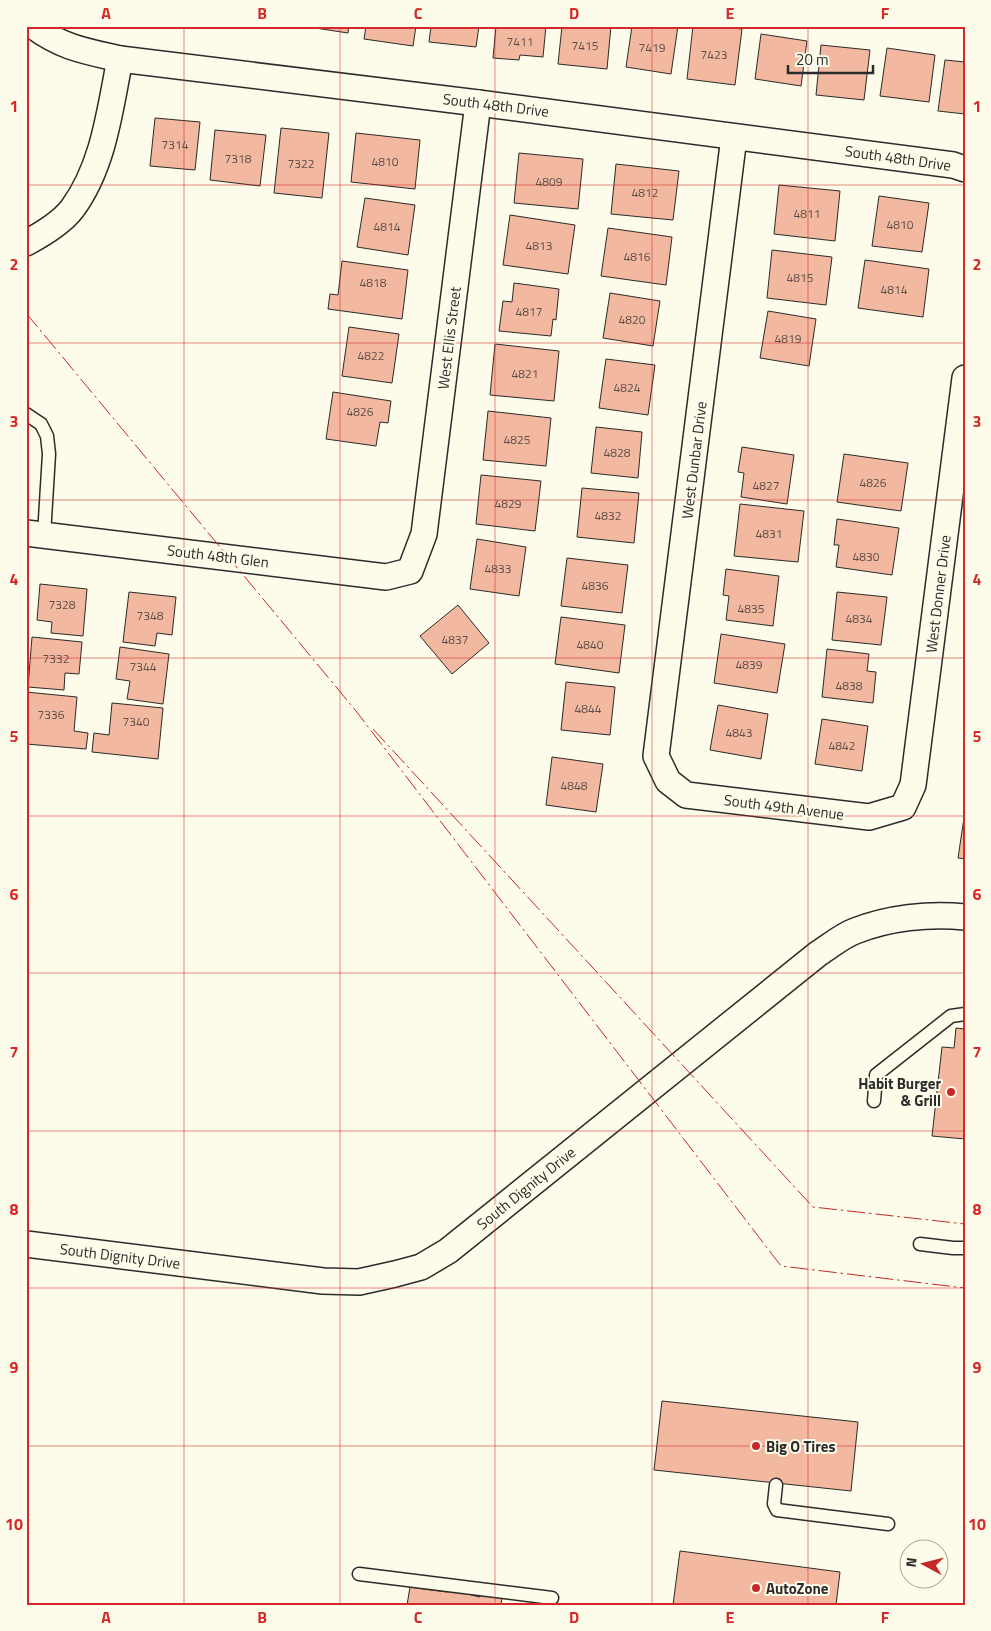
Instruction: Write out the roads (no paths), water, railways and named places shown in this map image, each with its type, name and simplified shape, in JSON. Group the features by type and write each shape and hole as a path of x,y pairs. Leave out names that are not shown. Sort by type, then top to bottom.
{"street":[{"name":"South 48th Drive","path":"33,26 59,43 79,50 120,59 478,103 953,165 965,169"},
{"path":"26,244 43,234 72,210 87,183 103,142 120,59"},
{"name":"West Ellis Street","path":"410,571 424,534 478,103"},
{"name":"West Dunbar Drive","path":"668,781 656,756 734,137"},
{"name":"West Donner Drive","path":"903,807 913,785 963,414 965,378"},
{"name":"South 48th Glen","path":"35,534 386,577 410,571"},
{"name":"South 49th Avenue","path":"668,781 686,796 869,817 903,807"},
{"name":"South Dignity Drive","path":"26,1244 323,1281 358,1282 421,1266 448,1251 819,953 854,932 887,922 922,916 965,917"}],"lane":[{"path":"26,414 41,424 47,436 49,454 35,534"},
{"path":"874,1100 876,1075 951,1016 965,1014"},
{"path":"920,1244 965,1248"},
{"path":"776,1485 774,1504 777,1510 888,1524"},
{"path":"359,1574 552,1598"}],"place":[{"name":"Habit Burger & Grill","path":"951,1092"},
{"name":"Big O Tires","path":"756,1446"},
{"name":"AutoZone","path":"756,1588"}]}
